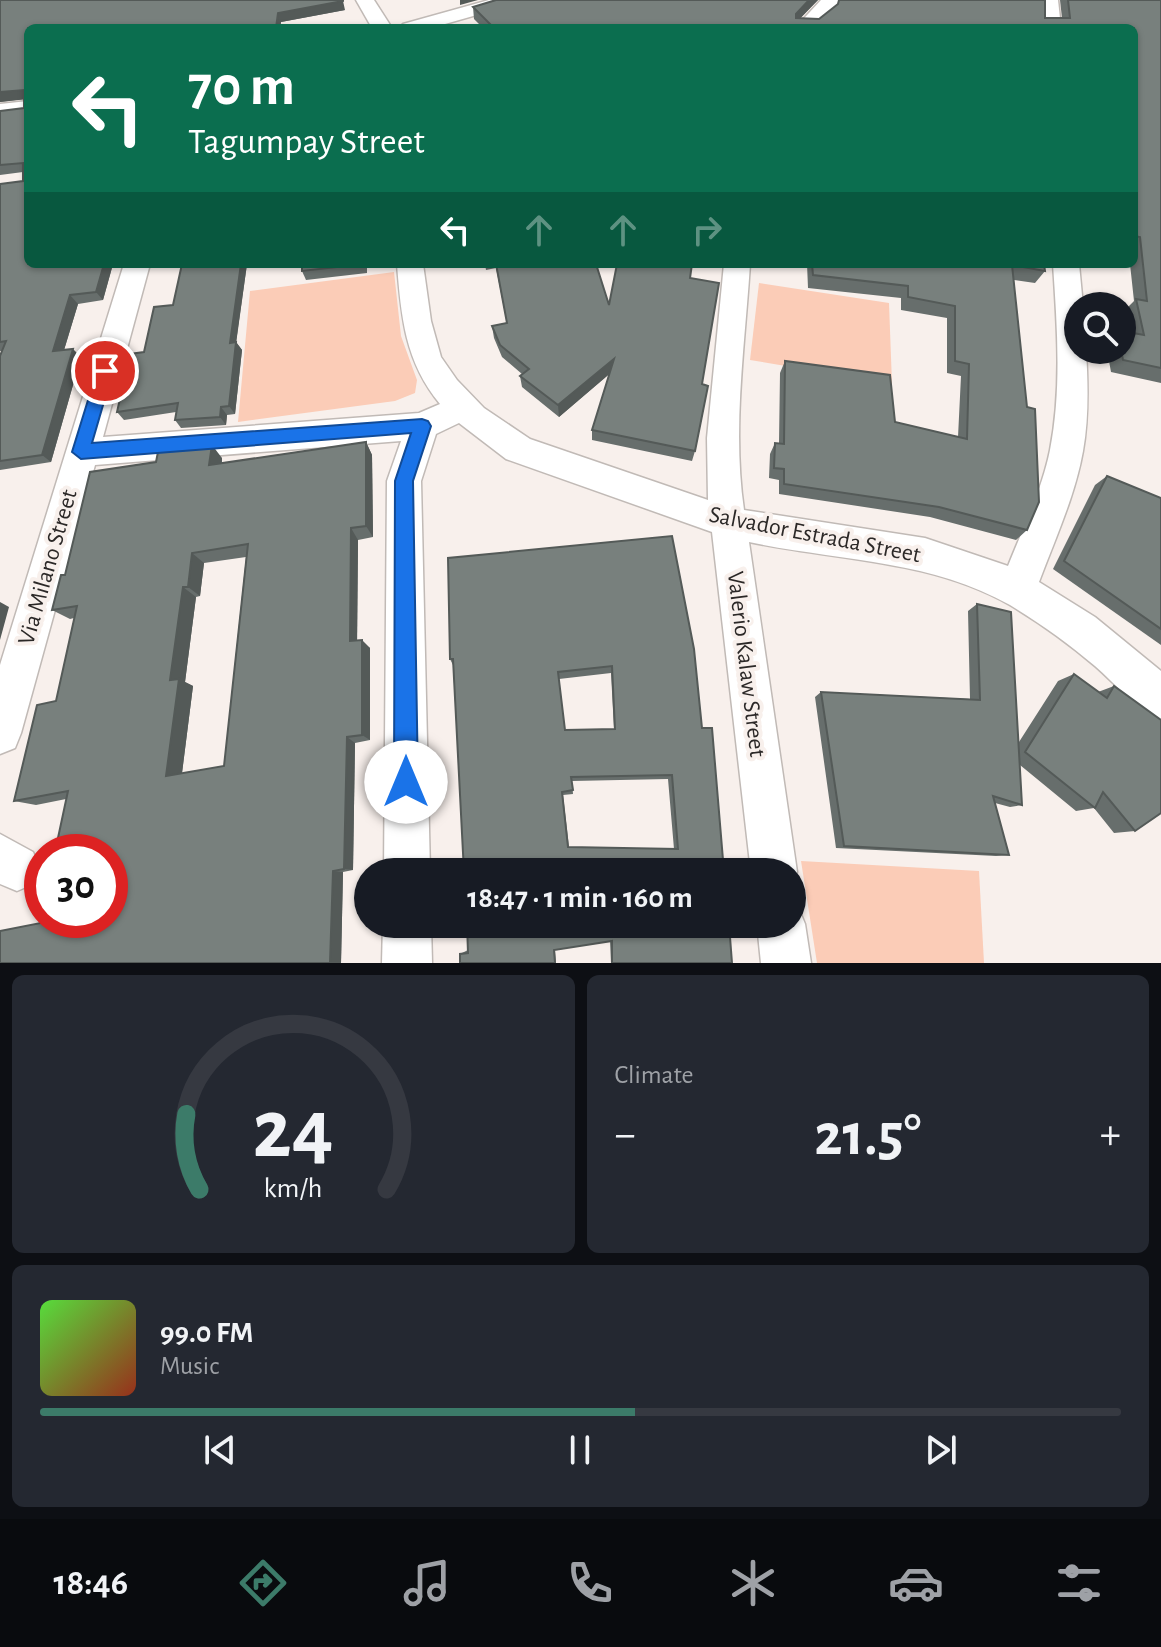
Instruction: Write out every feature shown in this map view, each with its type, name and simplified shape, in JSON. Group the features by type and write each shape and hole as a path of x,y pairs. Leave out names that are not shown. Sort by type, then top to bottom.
{"street":[{"path":"365,0 380,24"},
{"path":"424,24 509,0"},
{"path":"809,24 825,10 830,0"},
{"path":"1049,0 1051,24"},
{"path":"0,111 24,108"},
{"name":"Via Milano Street","path":"0,733 136,268"},
{"name":"Salvador Estrada Street","path":"411,268 420,341 460,409 490,433 518,449 728,521 926,555 1017,589 1080,629 1161,699"},
{"name":"Valerio Kalaw Street","path":"737,268 722,476 772,858"},
{"path":"1017,589 1062,472 1069,425 1071,322 1066,268"},
{"path":"81,452 422,426 460,409"},
{"path":"407,858 404,481 422,426"},
{"path":"407,938 407,963"},
{"path":"783,938 786,963"}],"shaded area":[{"path":"394,272 401,336 417,380 415,393 395,401 238,422 250,291"},
{"path":"759,283 889,303 892,384 750,360"},
{"path":"806,861 979,871 984,963 817,963 806,893"}],"building":[{"path":"0,0 343,0 278,13 277,24 24,24 24,90 0,92"},
{"path":"496,0 809,0 796,18 819,19 839,0 1045,0 1045,18 1070,18 1068,0 1161,0 1161,368 1136,363 1136,334 1144,335 1136,299 1147,301 1138,237 1138,24 490,24 473,7"},
{"path":"24,108 24,268 103,268 96,292 70,295 53,351 73,349 42,455 0,461 0,356 6,341 0,342 0,184 23,181 23,163 0,165 0,111"},
{"path":"181,268 240,268 230,343 236,342 229,406 221,407 220,417 175,420 178,403 117,412 130,354 144,352 154,307 173,305"},
{"path":"497,268 597,268 609,305 616,268 691,268 690,278 719,283 702,384 708,386 695,451 592,430 614,359 558,405 520,376 529,369 500,345 492,326 507,323"},
{"path":"812,268 1012,268 1027,407 1035,409 1039,502 1027,530 939,507 784,484 784,469 774,468 775,443 784,444 785,361 890,375 895,422 967,439 969,364 955,361 955,306 908,297 908,286 813,275"},
{"path":"366,442 366,526 351,528 350,641 362,640 362,735 347,737 344,869 333,871 330,963 0,963 0,931 24,926 24,938 128,938 128,834 59,834 68,791 14,801 37,705 56,701 77,606 52,610 61,575 65,575 90,472 156,462 158,452 212,445 209,465","holes":["248,544 224,766 166,776 179,679 170,680 183,587 188,587 192,553"]},
{"path":"1107,476 1161,498 1161,629 1064,561"},
{"path":"672,536 694,649 702,728 712,728 723,858 463,858 453,659 450,659 448,558","holes":["612,666 615,729 565,730 558,672","672,775 678,849 568,847 562,792 573,790 571,777"]},
{"path":"977,604 1011,612 1022,805 993,796 1009,855 844,846 821,692 980,700"},
{"path":"1074,674 1107,698 1114,686 1161,720 1161,813 1135,831 1103,792 1095,808 1025,752"},
{"path":"467,938 730,938 732,963 612,963 612,941 554,950 555,963 460,963 460,954 468,953"}],"route":[{"path":"105,371 81,452 422,426 404,481 406,782"}]}
